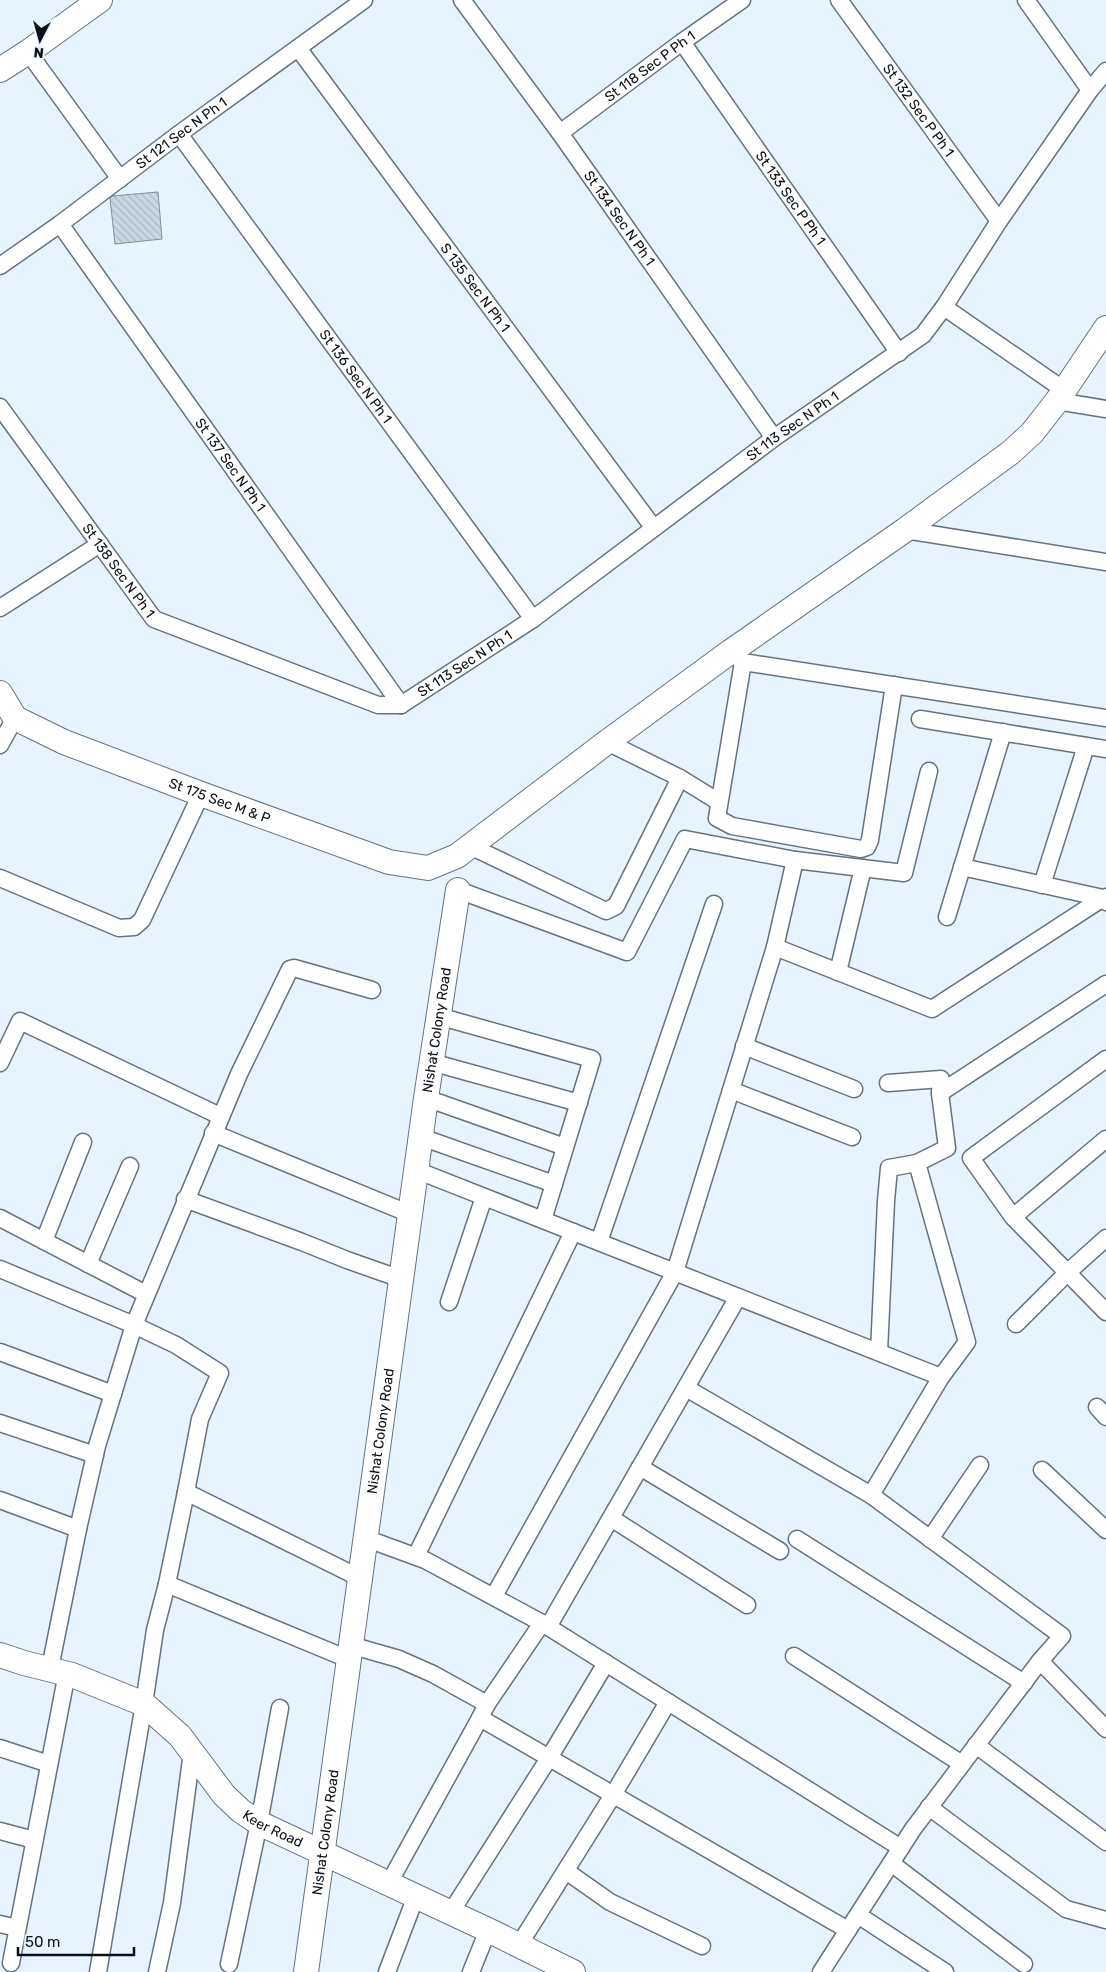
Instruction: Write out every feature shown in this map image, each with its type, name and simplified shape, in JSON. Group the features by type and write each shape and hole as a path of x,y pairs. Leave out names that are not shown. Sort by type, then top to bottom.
{"street":[{"path":"0,70 100,0"},
{"name":"St 121 Sec N Ph 1","path":"0,266 364,0"},
{"name":"St 134 Sec N Ph 1","path":"462,0 560,133 774,438"},
{"name":"St 118 Sec P Ph 1","path":"560,133 742,0"},
{"name":"St 132 Sec P Ph 1","path":"839,0 999,221"},
{"path":"1026,0 1090,90"},
{"name":"St 133 Sec P Ph 1","path":"682,42 899,353"},
{"name":"S 135 Sec N Ph 1","path":"298,48 653,527"},
{"path":"28,52 120,179"},
{"name":"St 113 Sec N Ph 1","path":"401,705 532,619 774,438 899,353 922,335 944,307 999,221 1046,156 1090,90 1106,71"},
{"name":"St 136 Sec N Ph 1","path":"179,134 532,619"},
{"name":"St 137 Sec N Ph 1","path":"60,224 401,705"},
{"path":"944,307 1060,396 1106,409"},
{"name":"St 175 Sec M & P","path":"15,718 64,742 201,794 389,862 428,868 463,851 607,742 737,657 1010,453 1032,433 1060,396 1106,328"},
{"name":"St 138 Sec N Ph 1","path":"0,408 154,620 378,705 401,705"},
{"path":"905,530 1106,562"},
{"path":"0,608 100,544"},
{"path":"894,685 868,847 861,849 732,826 717,818 737,657 894,685 1106,718"},
{"path":"0,693 15,718 0,745"},
{"path":"920,719 1106,749"},
{"path":"947,917 1003,732"},
{"path":"607,742 680,778 719,802"},
{"path":"1042,885 1086,746"},
{"path":"458,890 627,952 685,839 794,860 904,872 929,771"},
{"path":"463,851 606,911 616,906 680,778"},
{"path":"0,878 119,928 134,927 142,920 201,794"},
{"path":"494,1596 675,1272 775,947 794,860"},
{"path":"962,867 1105,899"},
{"path":"838,972 863,868"},
{"name":"Nishat Colony Road","path":"306,1972 431,1062 458,890"},
{"path":"775,947 932,1009 1105,899"},
{"path":"599,1242 714,904"},
{"path":"11,1963 49,1764 58,1671 78,1528 95,1455 134,1325 238,1074 290,969 294,968 372,990"},
{"path":"940,1093 1106,984"},
{"path":"438,1016 592,1059 543,1220"},
{"path":"0,1063 20,1021 220,1116"},
{"path":"744,1046 854,1089"},
{"path":"1106,1059 971,1158 1013,1217 1106,1312"},
{"path":"431,1062 579,1103"},
{"path":"879,1352 889,1168 917,1163 947,1148 940,1093 941,1079 888,1083"},
{"path":"731,1090 852,1137"},
{"path":"426,1098 565,1147"},
{"path":"213,1133 410,1214"},
{"path":"421,1137 554,1184"},
{"path":"1013,1217 1106,1139"},
{"path":"44,1241 83,1142"},
{"path":"871,1495 941,1377 968,1342 917,1163"},
{"path":"88,1264 130,1166"},
{"path":"416,1170 941,1377"},
{"path":"449,1302 484,1197"},
{"path":"185,1199 401,1279"},
{"path":"0,1218 146,1294"},
{"path":"416,1556 573,1232"},
{"path":"1016,1324 1067,1273 1106,1238"},
{"path":"0,1269 134,1325 176,1345 220,1373 200,1419 167,1584 155,1630 98,1972"},
{"path":"389,1883 483,1711 545,1625 611,1518 738,1297"},
{"path":"0,1352 113,1394"},
{"path":"686,1388 871,1495 1062,1636 929,1807 821,1972"},
{"path":"0,1422 95,1455"},
{"path":"930,1539 980,1465"},
{"path":"640,1467 780,1552"},
{"path":"1042,1470 1106,1530"},
{"path":"186,1492 360,1578"},
{"path":"0,1500 78,1528"},
{"path":"611,1518 747,1605"},
{"path":"365,1538 416,1556 494,1596 545,1625 901,1848"},
{"path":"796,1539 1024,1683"},
{"path":"167,1584 350,1652 399,1659 433,1674 549,1758 848,1930"},
{"name":"Keer Road","path":"0,1654 24,1663 58,1671 144,1704 175,1731 224,1795 259,1824 451,1912 573,1972"},
{"path":"794,1656 962,1764"},
{"path":"1040,1662 1106,1728"},
{"path":"451,1912 549,1758 606,1663"},
{"path":"519,1945 613,1795 668,1702"},
{"path":"229,1964 259,1824 280,1708"},
{"path":"976,1745 1106,1842"},
{"path":"0,1748 49,1764"},
{"path":"157,1972 172,1903 192,1752"},
{"path":"929,1807 1066,1909 1106,1920"},
{"path":"0,1831 34,1840"},
{"path":"891,1863 1024,1964"},
{"path":"566,1871 610,1902 702,1946"},
{"path":"388,1972 416,1896"},
{"path":"858,1915 944,1972"},
{"path":"0,1924 17,1928"},
{"path":"471,1972 488,1930"}],"building":[{"path":"158,192 162,239 115,244 110,198 113,196"}]}
